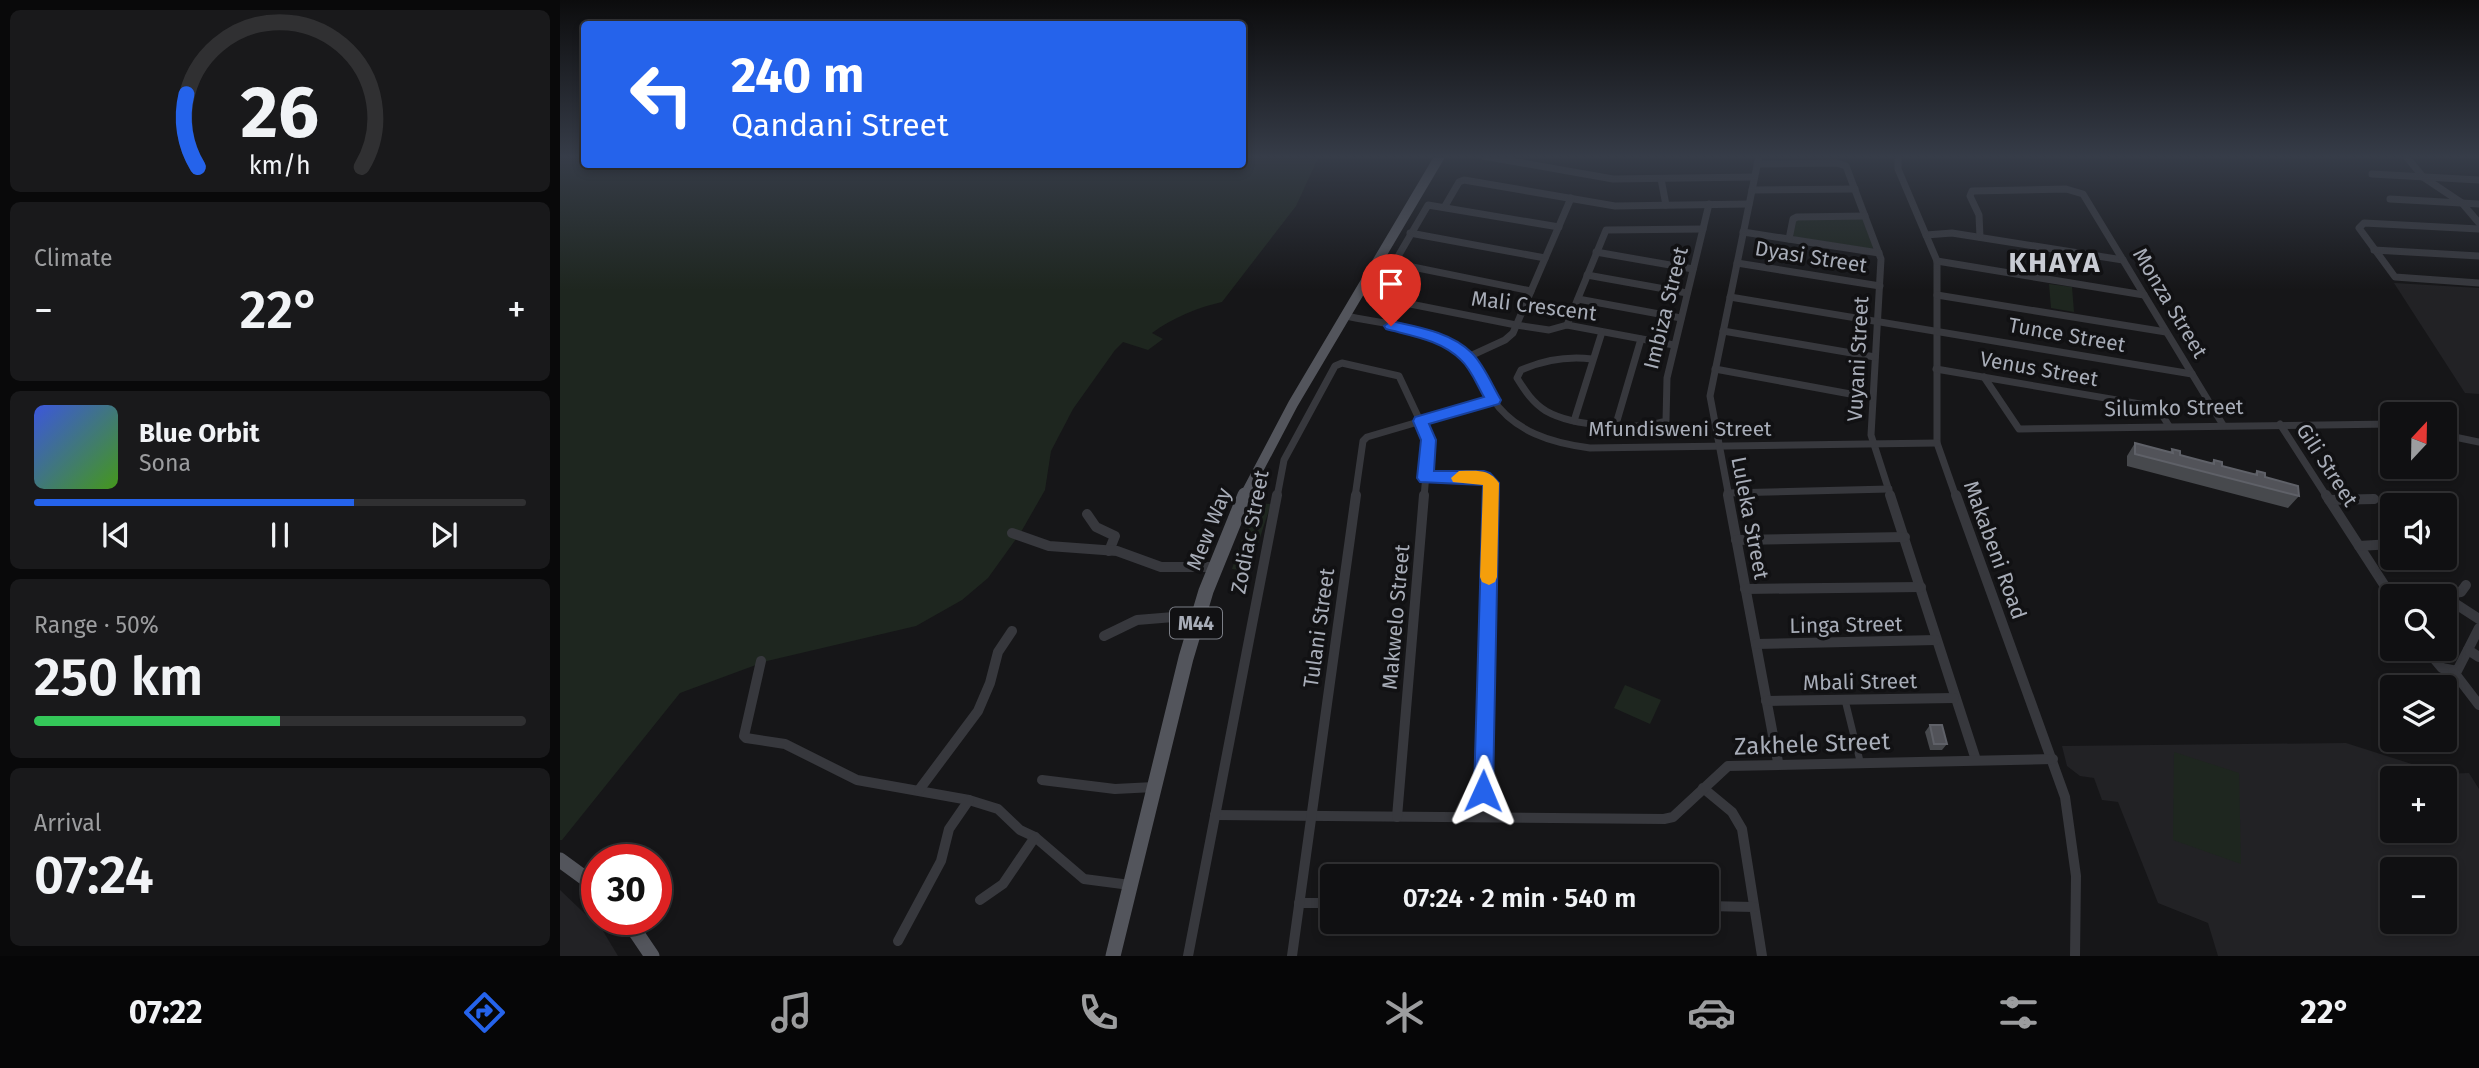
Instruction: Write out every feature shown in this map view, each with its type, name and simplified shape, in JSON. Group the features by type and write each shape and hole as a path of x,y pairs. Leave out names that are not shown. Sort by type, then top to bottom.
{"main road":[{"name":"Mew Way","path":"1113,956 1198,615 1216,567 1261,464 1293,404 1414,201"},
{"path":"560,860 581,875"},
{"path":"638,935 652,956"}],"street":[{"path":"1447,201 1444,206 1559,226"},
{"path":"1468,357 1513,333 1571,201"},
{"path":"1586,201 1609,205 1749,204"},
{"path":"1665,201 1666,205"},
{"name":"Luleka Street","path":"1750,201 1710,396 1778,762"},
{"name":"Vuyani Street","path":"1859,201 1881,259 1870,427 1954,698 1976,760"},
{"name":"Makabeni Road","path":"1911,201 1937,261 1937,443 2065,797 2074,846 2079,913 2075,956"},
{"name":"Monza Street","path":"1972,201 1980,220 1980,237"},
{"name":"Monza Street","path":"2088,201 2223,425"},
{"path":"2419,201 2479,204"},
{"path":"2458,201 2479,223"},
{"name":"Imbiza Street","path":"1616,424 1666,421 1668,415 1664,390 1709,205"},
{"name":"Mali Crescent","path":"1444,206 1426,206 1376,292 1380,298 1516,325 1549,330 1567,324 1674,345"},
{"path":"1789,239 1793,219 1797,217 1865,216"},
{"path":"2479,229 2360,224 2359,228 2395,277 2479,283"},
{"path":"1567,324 1606,230 1703,229"},
{"path":"1743,232 1879,253"},
{"path":"1410,233 1545,258"},
{"path":"1926,235 1952,233 2123,260"},
{"path":"2374,250 2479,256"},
{"path":"1596,252 1693,269"},
{"path":"1937,261 2144,295"},
{"path":"1392,263 1531,291"},
{"name":"Dyasi Street","path":"1737,263 1880,286"},
{"path":"1587,275 1687,293"},
{"path":"1937,295 2166,332"},
{"name":"Tunce Street","path":"1730,297 2192,374"},
{"path":"1578,299 1681,318"},
{"name":"Mfundisweni Street","path":"1346,316 1426,333 1454,346 1468,357 1493,400 1507,416 1526,431 1566,446 1590,449 1937,443"},
{"path":"1723,331 1875,357"},
{"path":"1574,421 1602,332"},
{"path":"1592,359 1579,357 1540,362 1518,374 1517,379 1533,401 1558,416 1574,421 1616,424 1641,340"},
{"name":"Zodiac Street","path":"1188,956 1284,460 1335,366 1342,363 1399,376 1420,421"},
{"path":"1715,369 1872,398"},
{"name":"Venus Street","path":"1936,369 2151,406 2159,410 2169,426"},
{"name":"Silumko Street","path":"1984,377 2019,429 2380,424"},
{"name":"Tulani Street","path":"1292,956 1363,441 1367,437 1493,400"},
{"name":"Makwelo Street","path":"1397,817 1429,440 1420,421"},
{"name":"Gili Street","path":"2280,424 2384,584"},
{"path":"2457,437 2479,442"},
{"path":"1425,478 1484,478 1491,483 1483,817"},
{"path":"1727,493 1889,489"},
{"path":"2329,500 2374,499"},
{"path":"1087,514 1096,527 1115,536 1109,551"},
{"path":"1012,533 1049,546 1123,552 1161,567 1216,567"},
{"path":"1736,541 1905,537"},
{"path":"2359,545 2380,544"},
{"name":"Gili Street","path":"2457,593 2466,585"},
{"path":"1745,589 1920,587"},
{"path":"2457,605 2479,619"},
{"path":"1104,636 1137,620 1198,615"},
{"path":"2454,671 2461,667 2479,628"},
{"path":"919,790 978,711 999,652 1012,631"},
{"name":"Linga Street","path":"1756,644 1936,640"},
{"path":"2468,650 2479,657"},
{"path":"761,661 744,736 746,738 785,744 857,780 969,800 998,809 1020,830 1035,838 1084,879 1129,885"},
{"path":"2434,661 2454,671 2479,705"},
{"name":"Mbali Street","path":"1766,701 1954,698"},
{"path":"1845,700 1860,761"},
{"name":"Zakhele Street","path":"1215,816 1664,819 1672,817 1728,765 2053,759"},
{"path":"1042,780 1115,789 1154,787"},
{"path":"1703,788 1732,812 1742,829 1762,956"},
{"path":"898,942 941,861 949,829 969,800"},
{"path":"980,900 1003,884 1035,838"},
{"path":"1299,902 1320,903"},
{"path":"1719,906 1754,907"}],"shaded area":[{"path":"560,201 1298,201 1222,302 1186,314 1152,333 1163,339 1148,350 1123,342 1115,350 1073,409 1051,451 1045,490 1021,532 988,578 962,600 916,626 767,661 680,693 560,840"},
{"path":"1860,218 1874,249 1793,235 1795,220"},
{"path":"2394,283 2479,288 2479,394 2465,393"},
{"path":"2049,284 2072,287 2074,312 2051,308"},
{"path":"1254,503 1271,504 1249,571 1232,569"},
{"path":"1625,685 1661,700 1650,724 1614,708"},
{"path":"2346,743 2418,766 2380,766 2380,843 2457,843 2457,773 2469,773 2479,789 2479,956 2218,956 2208,923 2158,903 2118,802 2102,800 2094,778 2080,776 2067,766 2062,746"},
{"path":"2174,752 2239,773 2241,864 2173,840"},
{"path":"560,890 581,910 581,935 605,935 618,956 560,956"}],"building":[{"path":"2135,443 2173,453 2172,449 2180,451 2180,455 2214,464 2214,460 2222,462 2222,466 2257,475 2257,471 2265,473 2265,477 2298,486 2299,496 2135,454"},
{"path":"1930,725 1942,725 1947,744 1934,744"}],"slow traffic":[{"path":"1459,478 1484,478 1491,483 1489,577"}],"district":[{"name":"KHAYA","path":"2055,262"}],"route":[{"path":"1391,326 1426,333 1454,346 1468,357 1484,380 1493,400 1420,421 1429,440 1425,478 1484,478 1491,483 1483,791"}]}
